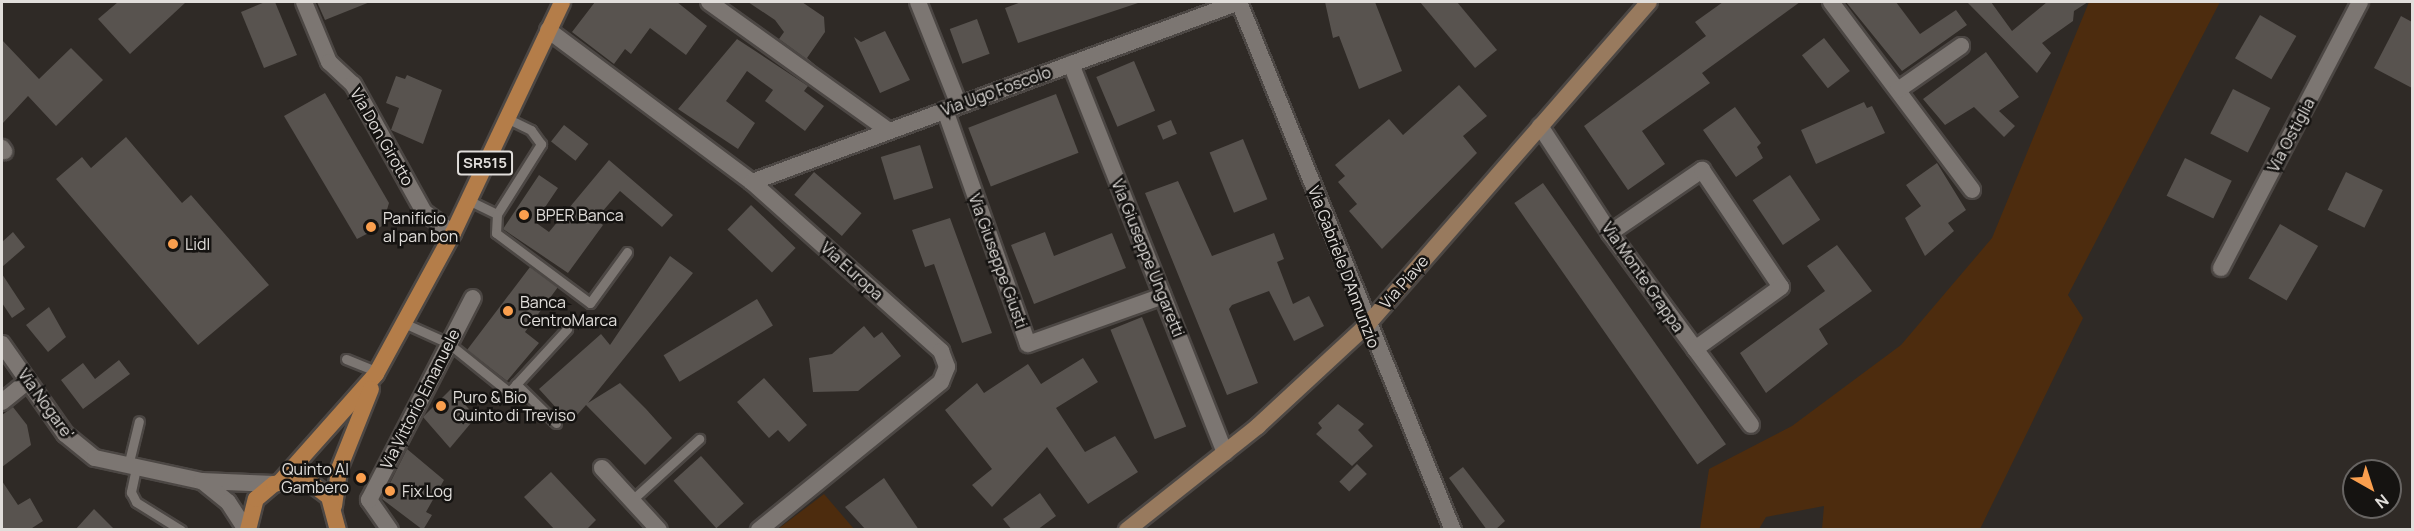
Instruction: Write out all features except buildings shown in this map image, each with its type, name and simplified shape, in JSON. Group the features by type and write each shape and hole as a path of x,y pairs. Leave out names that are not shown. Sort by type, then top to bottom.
{"main road":[{"name":"SR515","path":"334,506 339,469 377,373 406,324 453,233 562,2"},
{"name":"Via Piave","path":"1127,530 1225,453 1368,324 1649,2"},
{"path":"247,530 256,499 278,483 377,373"},
{"path":"278,483 312,484 334,506 338,530"}],"street":[{"name":"Via Don Girotto","path":"304,2 328,62 353,84 424,212 453,233"},
{"path":"709,2 889,131"},
{"path":"918,2 952,108"},
{"name":"Via Ugo Foscolo","path":"752,182 1239,2"},
{"name":"Via Gabriele D'Annunzio","path":"1239,2 1453,530"},
{"path":"1831,2 1972,190"},
{"name":"Via Ostiglia","path":"2221,268 2360,2"},
{"name":"Via Europa","path":"548,30 752,182 941,351 947,367 941,382 759,530"},
{"path":"1898,90 1961,46"},
{"name":"Via Giuseppe Ungaretti","path":"1071,63 1225,453"},
{"name":"Via Giuseppe Giusti","path":"952,108 1028,344 1163,296"},
{"name":"Via Monte Grappa","path":"1540,126 1610,233 1752,424"},
{"path":"1610,233 1702,170 1781,287 1695,350"},
{"name":"Via Vittorio Emanuele","path":"390,530 369,502 448,343 473,298"},
{"name":"Via Nogare'","path":"2,344 76,446 95,458 201,481 278,483"},
{"path":"2,402 28,381"},
{"path":"602,468 659,530"},
{"name":"Via Nogare'","path":"201,481 228,502 247,530"}],"lane":[{"path":"506,118 531,130 541,144 496,214 496,233 590,303 627,252"},
{"path":"468,200 496,214"},
{"path":"406,324 448,343 509,392 567,329"},
{"path":"346,359 377,373"},
{"path":"516,384 556,423"},
{"path":"139,421 132,467 131,492 136,502 181,530"},
{"path":"632,500 699,439"}],"shaded area":[{"path":"2089,2 2220,2 2068,295 2083,318 1980,529 1822,529 1824,506 1766,517 1759,529 1700,529 1709,469 1792,426 1901,345 1992,238"},
{"path":"824,494 854,529 778,529"}],"place":[{"name":"BPER Banca","path":"524,215"},
{"name":"Panificio al pan bon","path":"371,227"},
{"name":"Lidl","path":"173,244"},
{"name":"Banca CentroMarca","path":"508,311"},
{"name":"Puro & Bio Quinto di Treviso","path":"441,406"},
{"name":"Quinto Al Gambero","path":"361,478"},
{"name":"Fix Log","path":"390,491"}]}
